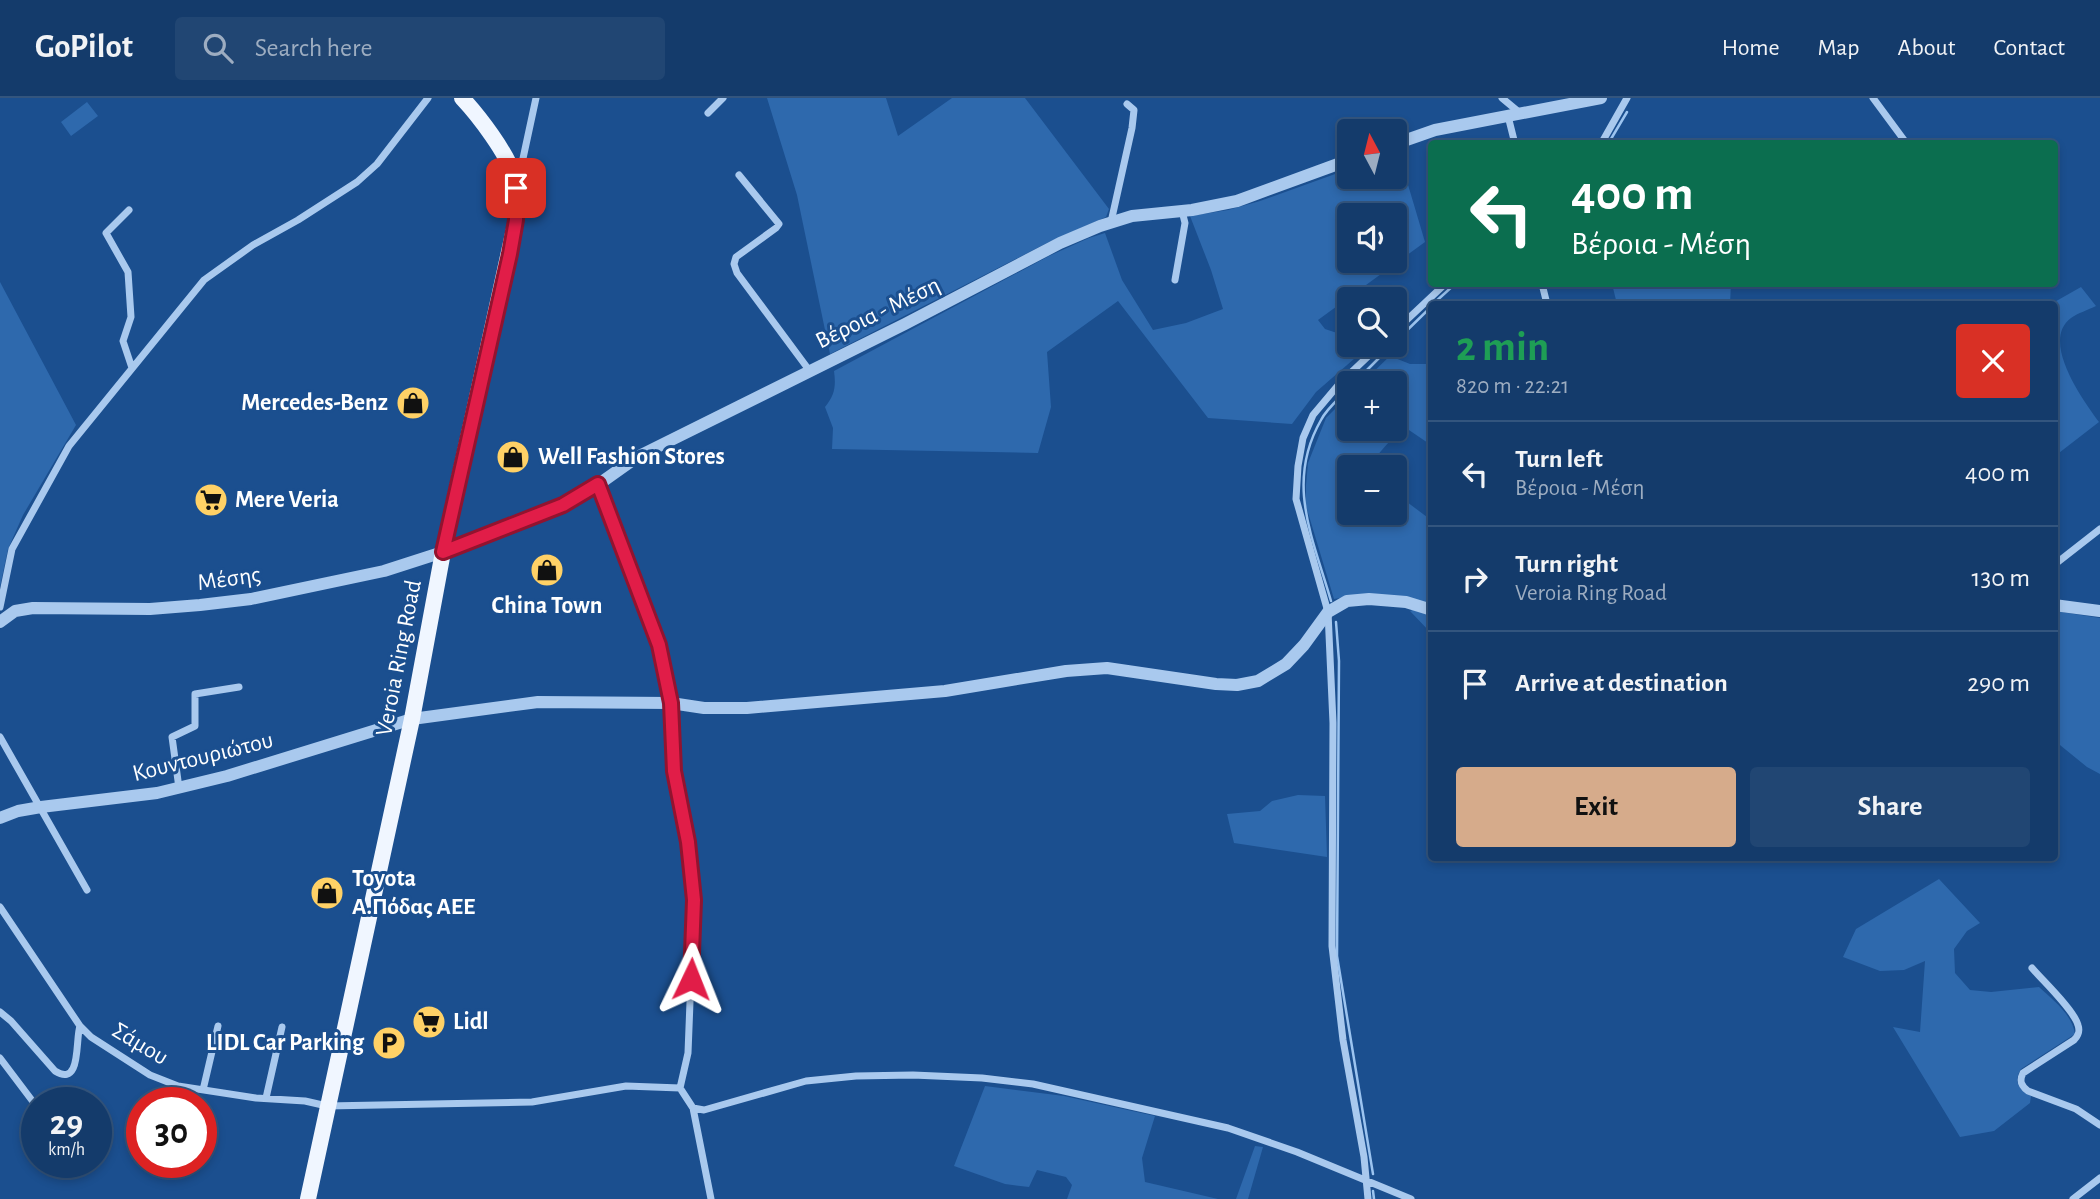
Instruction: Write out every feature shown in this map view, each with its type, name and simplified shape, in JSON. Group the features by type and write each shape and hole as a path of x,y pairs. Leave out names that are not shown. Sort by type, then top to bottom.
{"main road":[{"name":"Verοia Ring Road","path":"308,1199 412,719 443,552 516,220 516,188 510,166 486,127 462,98"}],"street":[{"path":"0,607 12,549 69,446 204,280 253,245 357,182 377,164 428,98"},
{"path":"516,188 536,98"},
{"path":"708,113 723,98"},
{"path":"1502,98 1514,114 1515,140"},
{"path":"1407,140 1435,130 1601,98"},
{"path":"1603,140 1627,98"},
{"path":"1873,98 1904,140"},
{"path":"1111,222 1132,128 1133,110 1128,104"},
{"name":"Βέροια - Μέση","path":"443,552 563,505 636,457 905,324 1060,243 1132,216 1182,211 1237,201 1337,164"},
{"path":"739,175 779,224 736,257 734,264 737,273 809,370"},
{"path":"129,209 106,233 128,272 131,317 124,341 132,368"},
{"path":"1175,280 1185,223 1182,211"},
{"path":"1407,320 1442,287"},
{"path":"1367,357 1340,383 1313,415 1303,438 1296,499 1328,612 1333,723 1332,946 1343,1040 1368,1199"},
{"path":"598,484 659,645 671,703 674,771 688,842 694,900 688,1054 680,1088 693,1108 711,1199"},
{"path":"2058,562 2100,529"},
{"name":"Μέσης","path":"0,622 15,611 33,608 150,609 251,599 384,571 443,552"},
{"path":"1328,612 1347,601 1369,598 1406,602 1428,609"},
{"path":"2058,606 2100,611"},
{"name":"Κουντουριώτου","path":"0,818 41,807 179,788 227,776 412,719 538,702 671,703 726,709 945,691 1066,671 1107,668 1237,685 1258,681 1286,664 1328,612"},
{"path":"179,788 172,737 195,726 195,694 239,687"},
{"path":"0,737 87,890"},
{"name":"Σάμου","path":"0,907 80,1026 91,1037 150,1075 184,1087"},
{"path":"2032,968 2070,1010 2080,1028 2074,1040 2023,1073 2020,1079 2022,1087 2076,1110 2100,1125"},
{"path":"0,1012 55,1071 62,1075 73,1071 80,1026"},
{"path":"204,1087 218,1026"},
{"path":"266,1098 282,1027"},
{"path":"0,1058 22,1087"},
{"path":"693,1108 704,1110 806,1081 856,1076 913,1075 982,1078 1058,1089 1228,1128 1297,1152 1411,1199"},
{"name":"Σάμου","path":"217,1092 305,1101 327,1106 532,1102 626,1086 680,1088"},
{"path":"2073,1199 2100,1178"}],"shaded area":[{"path":"767,98 886,98 898,136 952,98 1025,98 1109,209 1106,217 1049,242 830,354 797,195"},
{"path":"87,102 98,116 71,136 61,122"},
{"path":"1337,173 1337,189 1407,189 1407,181 1425,242 1407,255 1407,203 1337,203 1337,273 1382,273 1363,287 1337,287 1337,306 1318,320 1325,329 1337,333 1337,357 1356,357 1316,392 1292,424 1208,418 1118,301 1047,352 1051,407 1038,453 832,449 833,428 825,407 834,390 834,371 1049,256 1089,238 1105,233 1122,280 1153,330 1186,323 1223,309 1190,216 1260,201"},
{"path":"0,282 76,425 23,515 8,549 0,587"},
{"path":"1613,287 1731,287 1730,301 1616,301"},
{"path":"2081,287 2096,306 2071,318 2063,328 2060,341 2067,370 2099,422 2058,454 2058,301"},
{"path":"1389,357 1410,364 1428,364 1428,443 1407,429 1407,371 1374,371"},
{"path":"1337,407 1337,441 1390,441 1378,455 1337,455 1337,525 1407,525 1407,502 1428,518 1428,606 1346,597 1334,599 1306,506 1308,463 1326,418"},
{"path":"1415,609 1428,613 1428,630 1410,611"},
{"path":"2058,611 2100,618 2100,774 2058,743"},
{"path":"1298,795 1325,796 1327,857 1234,843 1227,814 1260,811 1272,801"},
{"path":"1939,879 1980,923 1967,931 1954,949 1955,973 1970,990 1991,992 2039,987 2066,1014 2075,1034 2021,1069 2017,1082 2023,1091 2031,1096 2030,1103 1994,1131 1960,1137 1893,1027 1920,1032 1925,961 1904,970 1880,971 1843,957 1856,929"},
{"path":"985,1086 1064,1096 1155,1116 1142,1158 1145,1182 1218,1199 1067,1199 1072,1185 1066,1177 1037,1170 1029,1187 1005,1184 954,1166"},
{"path":"1255,1146 1263,1147 1248,1199 1236,1199"}],"waterway":[{"path":"1610,140 1627,112"},
{"path":"1436,301 1452,287"},
{"path":"1407,330 1428,310"},
{"path":"1366,371 1380,357"},
{"path":"1331,601 1310,533 1304,488 1310,443 1321,420 1337,400"},
{"path":"1336,622 1339,661 1337,956 1373,1174"},
{"path":"1373,1191 1374,1199"}],"place":[{"name":"Mercedes-Benz","path":"413,403"},
{"name":"Well Fashion Stores","path":"513,457"},
{"name":"Mere Veria","path":"211,500"},
{"name":"China Town","path":"547,570"},
{"name":"Toyota Α.Πόδας ΑΕΕ","path":"327,893"},
{"name":"Lidl","path":"429,1022"},
{"name":"LIDL Car Parking","path":"389,1043"}],"route":[{"path":"516,188 516,220 510,254 443,552 563,505 598,484 659,645 671,703 674,771 688,842 694,900 691,979"}]}
